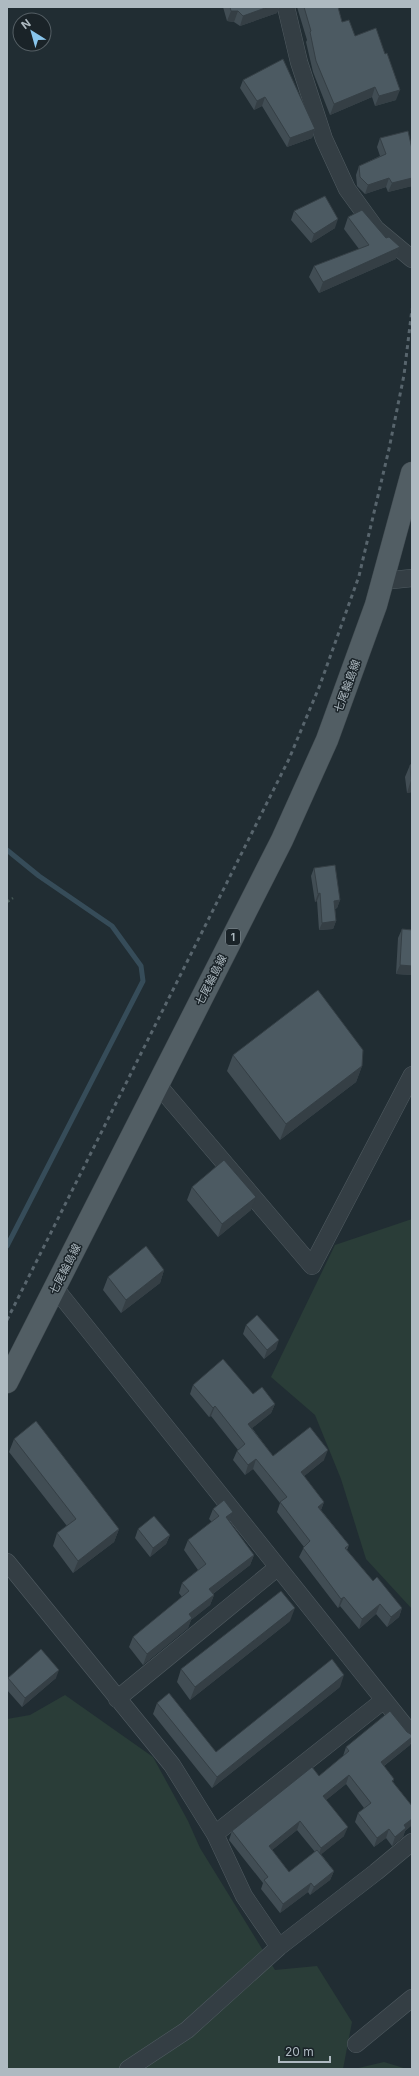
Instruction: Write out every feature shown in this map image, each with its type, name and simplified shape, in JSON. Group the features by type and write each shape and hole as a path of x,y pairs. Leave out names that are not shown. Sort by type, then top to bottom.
{"main road":[{"name":"七尾輪島線","path":"7,1382 282,840 324,747 376,605 412,473"}],"street":[{"path":"286,7 299,62 322,132 348,188 376,229 412,258"},
{"path":"383,581 412,578"},
{"path":"158,1085 312,1266 412,1075"},
{"path":"55,1288 412,1735"},
{"path":"7,1562 172,1766 215,1834 244,1896 279,1947"},
{"path":"117,1699 278,1567"},
{"path":"215,1834 384,1700"},
{"path":"128,2069 187,2030 279,1947 376,1872 412,1842"},
{"path":"356,2044 412,1998"}],"path":[{"path":"7,902 13,898"}],"green space":[{"path":"412,1219 412,1609 366,1559 341,1479 315,1415 271,1377 335,1245"},
{"path":"65,1695 153,1757 188,1821 200,1848 275,1970 317,1966 352,2022 343,2069 7,2069 7,1719 30,1715"},
{"path":"384,2062 407,2069 354,2069"}],"building":[{"path":"230,7 268,7 243,16 238,11 231,11"},
{"path":"304,7 338,7 342,22 349,20 355,36 376,28 385,54 387,53 400,90 379,96 375,87 334,104 316,61 311,31"},
{"path":"283,59 315,129 290,138 265,97 257,101 243,80"},
{"path":"408,131 412,149 412,178 392,183 389,178 368,185 360,177 359,166 386,154 380,138"},
{"path":"325,196 338,219 314,234 294,211"},
{"path":"362,210 386,238 389,237 400,247 323,282 314,266 369,245 348,217"},
{"path":"412,764 412,780 411,780 410,765"},
{"path":"335,865 340,900 334,901 336,921 322,923 320,893 318,894 314,868"},
{"path":"402,929 412,930 412,966 400,965"},
{"path":"318,990 363,1050 362,1066 286,1124 233,1055"},
{"path":"224,1160 256,1197 222,1224 192,1187"},
{"path":"146,1246 164,1270 126,1300 108,1277"},
{"path":"257,1315 279,1340 267,1350 246,1325"},
{"path":"223,1359 253,1394 262,1387 275,1404 248,1424 273,1456 310,1427 328,1450 301,1472 324,1502 318,1507 349,1545 345,1548 373,1581 377,1577 402,1608 391,1617 380,1604 362,1619 344,1597 341,1599 303,1548 310,1541 280,1502 287,1497 256,1459 248,1465 237,1451 245,1444 215,1406 213,1408 193,1385"},
{"path":"36,1421 119,1529 78,1561 57,1533 76,1519 14,1439"},
{"path":"224,1500 233,1512 226,1517 254,1555 209,1589 214,1595 189,1614 192,1618 147,1654 133,1637 189,1591 182,1583 206,1564 188,1540 219,1516 213,1509"},
{"path":"154,1516 170,1535 153,1548 138,1529"},
{"path":"281,1591 295,1608 195,1687 181,1669"},
{"path":"41,1649 59,1670 25,1698 8,1678"},
{"path":"332,1659 344,1675 217,1777 157,1703 169,1693 216,1752"},
{"path":"390,1711 407,1732 412,1735 412,1737 381,1762 394,1779 392,1781 412,1806 412,1819 404,1825 406,1828 395,1837 389,1829 377,1838 358,1813 371,1803 349,1775 323,1796 348,1827 321,1848 300,1821 269,1846 289,1872 317,1850 334,1871 314,1887 311,1883 283,1904 264,1880 268,1877 232,1831 312,1767 319,1776 349,1751 346,1747"}],"waterway":[{"path":"7,850 39,876 112,926 141,966 143,981 7,1246"}],"railway":[{"path":"7,1320 289,759 320,685 359,576 389,449 404,375 412,309"}]}
